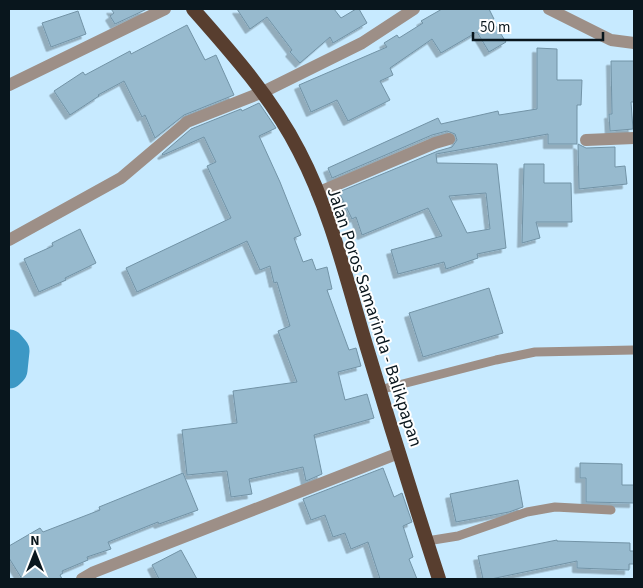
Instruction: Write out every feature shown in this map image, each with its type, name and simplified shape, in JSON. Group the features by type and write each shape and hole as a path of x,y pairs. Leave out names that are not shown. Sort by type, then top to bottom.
{"highway":[{"name":"Jalan Poros Samarinda - Balikpapan","path":"193,9 263,92 299,150 318,193 341,260 398,453 439,579"}],"street":[{"path":"9,85 165,9"},
{"path":"9,240 121,178 187,122 263,92 362,43 414,9"},
{"path":"549,9 612,40 634,43"},
{"path":"586,140 634,138"},
{"path":"318,193 435,143 449,139"},
{"path":"82,579 94,572 398,453"}],"lane":[{"path":"379,390 535,352 634,350"},
{"path":"427,541 458,536 527,512 555,507 611,510"}],"building":[{"path":"111,9 147,9 115,24 110,16 114,13"},
{"path":"237,9 334,9 341,18 359,9 367,23 333,43 330,37 300,63 290,52 292,50 267,17 250,29"},
{"path":"442,9 489,9 494,19 492,20 506,42 489,52 477,32 441,53 432,39 390,68 393,75 380,81 390,100 348,121 337,100 311,112 299,85 387,47 384,43 397,35 399,38 423,23 421,21"},
{"path":"78,11 86,34 51,47 42,23"},
{"path":"187,25 205,60 216,55 234,95 184,115 155,138 145,115 142,117 124,81 98,95 70,115 54,91 83,72 85,75 130,51 131,54"},
{"path":"537,48 557,49 557,80 582,80 581,105 577,105 577,144 548,144 548,134 436,154 437,163 497,164 506,248 477,254 478,258 446,269 444,262 398,274 391,250 442,236 428,208 362,235 356,217 352,219 339,192 452,147 457,140 455,134 447,131 432,135 332,178 328,168 438,118 441,124 498,111 499,115 537,109","holes":["486,193 490,229 467,233 449,196"]},
{"path":"611,61 634,61 634,102 631,102 633,129 610,131 609,114 612,114"},
{"path":"259,103 276,128 259,136 301,235 294,238 303,262 312,259 316,270 327,267 332,289 327,290 349,350 356,348 361,366 338,372 345,400 367,394 374,418 314,435 322,474 306,481 303,467 249,479 252,494 231,497 227,471 187,475 182,430 237,423 233,391 297,382 278,331 290,326 277,282 274,283 270,266 260,270 247,241 137,292 126,268 231,218 207,166 216,162 204,137 162,154 191,129"},
{"path":"578,144 586,148 615,147 615,167 625,166 627,184 579,189"},
{"path":"524,164 544,164 544,183 571,183 572,222 536,222 540,238 522,243"},
{"path":"80,229 96,263 65,278 66,280 39,292 24,259 53,246 52,243"},
{"path":"489,288 503,333 423,357 409,313"},
{"path":"580,463 622,464 622,485 634,485 634,503 586,502 586,478 580,478"},
{"path":"383,468 394,497 402,493 412,522 403,526 413,557 409,559 417,579 380,579 368,542 351,549 345,533 333,537 325,515 311,520 303,499"},
{"path":"183,473 198,510 159,524 158,522 108,542 111,549 87,557 88,560 62,571 63,573 60,575 62,579 22,579 9,558 9,546 40,528 43,532 100,510 99,507"},
{"path":"518,480 523,507 509,512 456,522 450,494"},
{"path":"557,540 630,543 630,551 634,551 634,564 629,564 629,570 577,568 577,561 491,579 483,579 478,556"},
{"path":"181,550 197,579 159,579 152,565"}],"waterway":[{"path":"9,345 14,351 12,370 9,373"}]}
